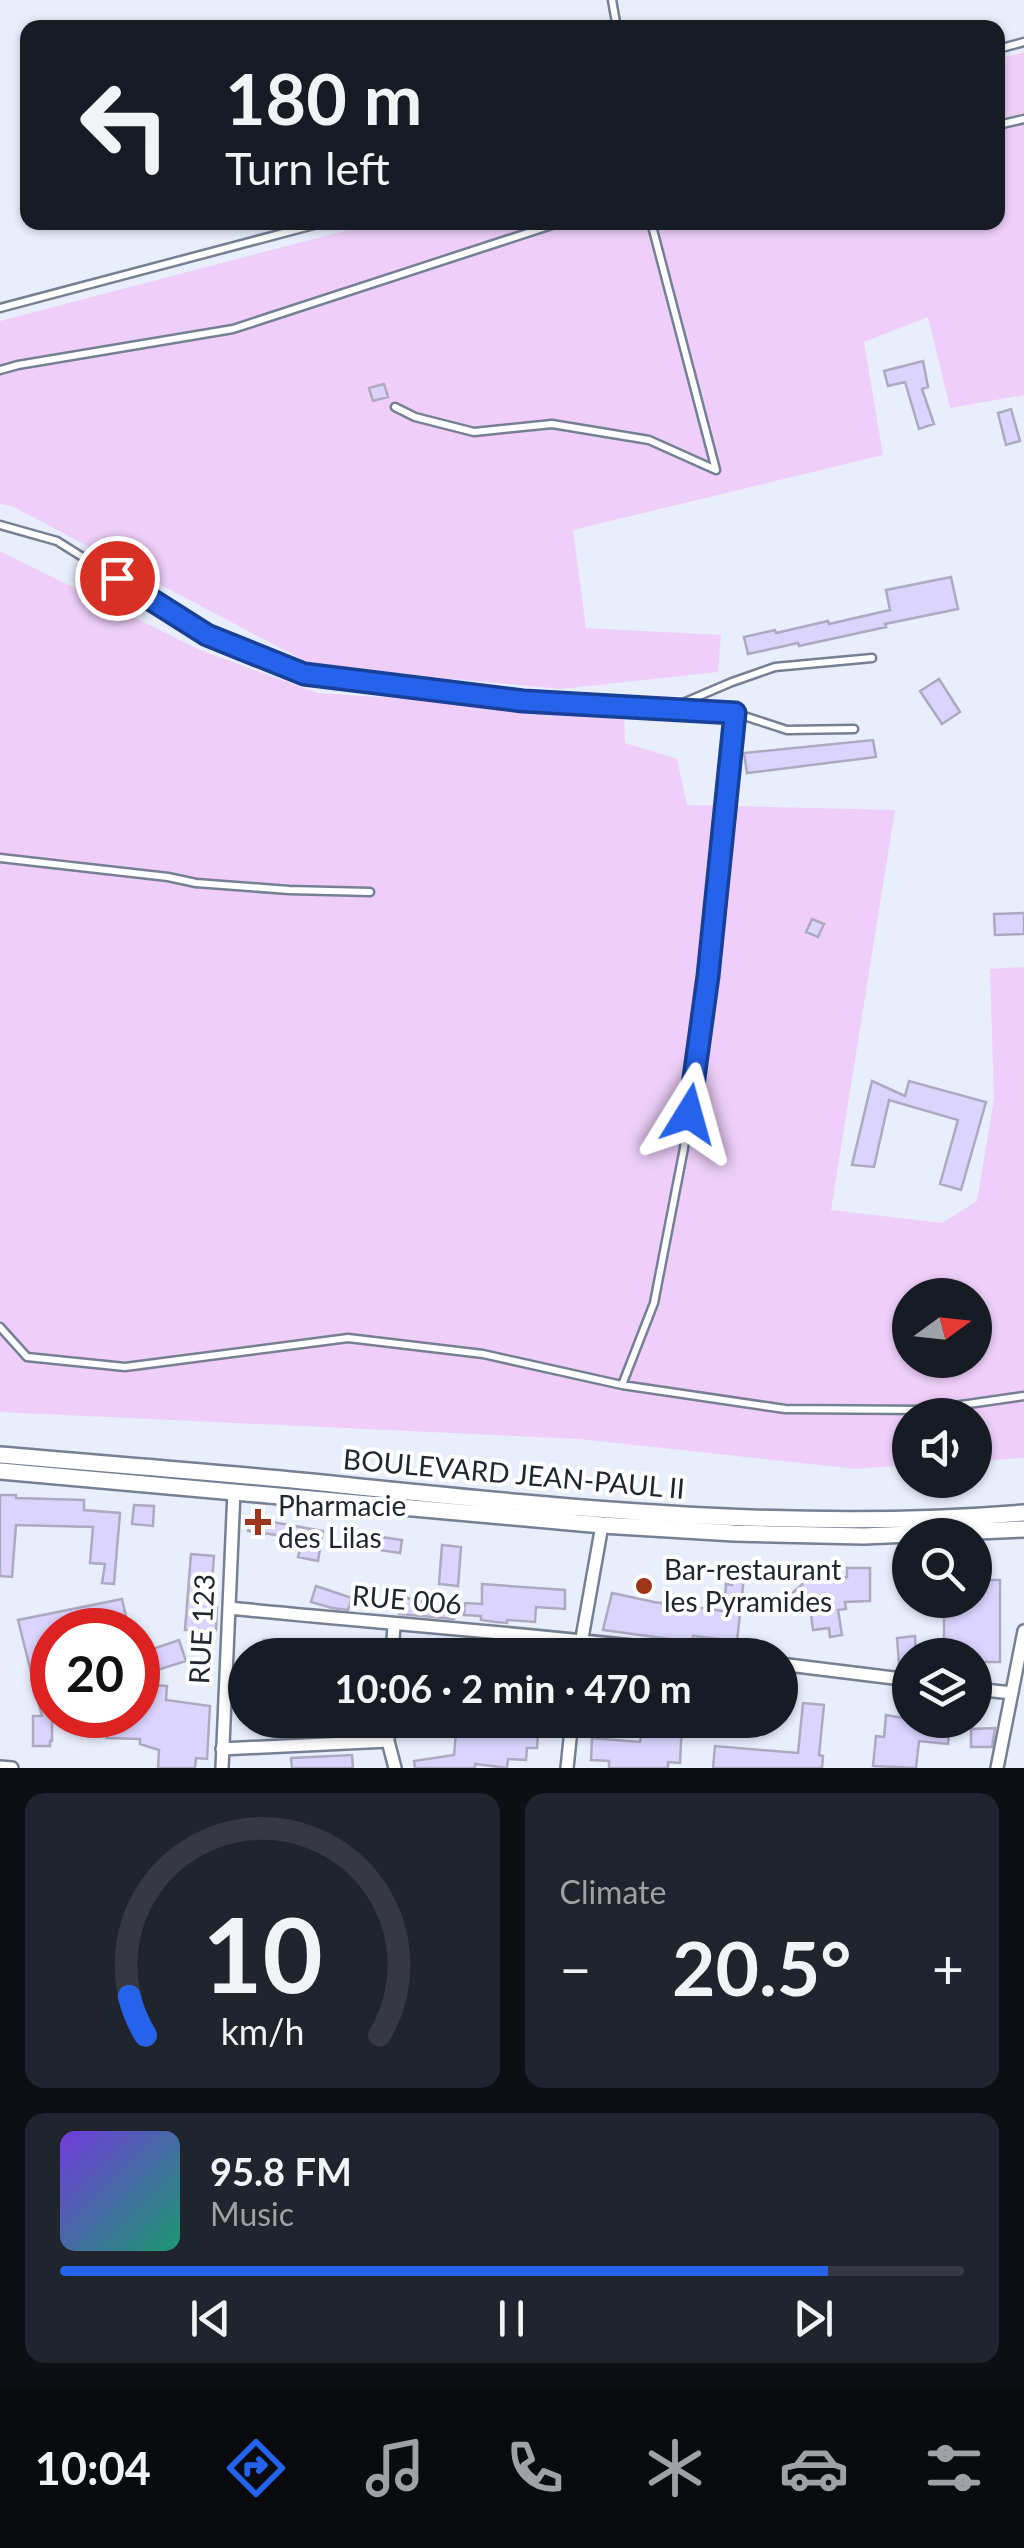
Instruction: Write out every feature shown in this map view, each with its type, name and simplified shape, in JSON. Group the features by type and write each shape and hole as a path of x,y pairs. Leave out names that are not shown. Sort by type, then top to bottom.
{"main road":[{"name":"BOULEVARD JEAN-PAUL II","path":"0,1455 620,1512 852,1521 1024,1514"},
{"name":"BOULEVARD JEAN-PAUL II","path":"0,1470 734,1534 864,1536 1024,1529"}],"street":[{"name":"RUE 123","path":"222,1768 234,1492"},
{"path":"580,1638 602,1525"},
{"name":"RUE 006","path":"229,1608 580,1638"},
{"path":"393,1638 394,1624"},
{"path":"998,1768 1024,1630"},
{"path":"798,1666 892,1678"},
{"path":"992,1690 1012,1693"},
{"path":"388,1738 395,1768"},
{"path":"566,1768 570,1738"},
{"path":"222,1749 388,1741"},
{"path":"0,1767 12,1768"}],"lane":[{"path":"0,308 295,230"},
{"path":"0,370 233,329 536,230"},
{"path":"395,408 474,432 552,424 649,440 716,470 654,230"},
{"path":"0,525 57,541 207,635 304,674 523,701 735,713 787,730 854,729"},
{"path":"672,708 775,667 872,658"},
{"path":"622,1385 654,1304 684,1148 708,976 735,713"},
{"path":"0,858 168,877 196,884 370,892"},
{"path":"0,1328 26,1356 125,1367 348,1338 483,1354 622,1385 785,1408 926,1410 1024,1396"}],"shaded area":[{"path":"1024,52 1024,395 950,408 928,317 864,342 883,455 573,530 586,628 721,635 718,672 561,689 314,666 12,506 0,504 0,321 348,230 1005,230 1005,57"},
{"path":"0,551 200,650 318,693 624,713 625,743 677,759 687,805 895,810 831,1210 942,1223 977,1201 994,1098 990,969 1024,967 1024,1458 992,1460 992,1398 892,1398 892,1466 856,1469 580,1439 0,1412"}],"building":[{"path":"923,361 928,387 922,389 934,424 919,429 905,382 888,386 884,371"},
{"path":"384,384 388,397 373,401 369,388"},
{"path":"1011,409 1020,441 1006,445 998,413"},
{"path":"951,577 958,609 748,654 744,637 890,610 886,590"},
{"path":"939,679 960,712 942,724 920,691"},
{"path":"873,740 876,757 747,773 744,753"},
{"path":"1024,913 1024,934 995,935 994,914"},
{"path":"812,919 824,924 818,937 806,932"},
{"path":"872,1081 905,1096 909,1081 986,1102 961,1190 940,1184 958,1120 889,1100 874,1167 852,1165"},
{"path":"0,1495 84,1500 84,1510 120,1513 114,1584 102,1583 105,1564 90,1563 93,1527 16,1525 12,1577 0,1576"},
{"path":"134,1505 154,1506 153,1526 132,1524"},
{"path":"250,1518 323,1531 318,1561 298,1557 300,1549 288,1547 290,1537 248,1531"},
{"path":"375,1536 402,1540 400,1553 373,1549"},
{"path":"442,1545 461,1547 458,1586 439,1584"},
{"path":"191,1554 214,1556 210,1606 217,1607 216,1630 185,1630"},
{"path":"733,1567 745,1568 737,1638 662,1638 603,1630 612,1593 724,1611 726,1584 732,1585"},
{"path":"847,1568 870,1568 870,1601 845,1602 846,1609 838,1610 842,1635 830,1637 829,1628 813,1630 810,1607 791,1609 790,1595 815,1573 821,1579 847,1577"},
{"path":"992,1580 1000,1580 1000,1662 992,1662 992,1638 944,1638 944,1618 992,1618"},
{"path":"482,1584 565,1590 565,1609 536,1607 535,1622 495,1622 464,1615 465,1603 482,1604"},
{"path":"316,1586 352,1598 348,1610 311,1602"},
{"path":"403,1597 432,1604 430,1612 454,1613 454,1619 399,1614"},
{"path":"122,1599 124,1608 77,1608"},
{"path":"30,1618 30,1668 18,1620"},
{"path":"179,1640 186,1661 160,1669 160,1646"},
{"path":"160,1686 167,1686 166,1700 210,1706 207,1759 196,1758 195,1768 158,1768 159,1750 140,1744 140,1739 106,1738 160,1738"},
{"path":"803,1703 824,1705 819,1755 823,1756 822,1768 713,1768 715,1746 798,1753"},
{"path":"886,1715 892,1716 892,1738 949,1738 948,1744 919,1741 916,1768 873,1766 876,1736 884,1737"},
{"path":"995,1728 992,1747 971,1747 971,1738 992,1738"},
{"path":"33,1738 52,1738 50,1746 33,1746"},
{"path":"456,1738 538,1738 537,1748 527,1748 526,1760 508,1759 507,1768 475,1764 475,1768 415,1768 414,1761 454,1755"},
{"path":"592,1738 640,1742 641,1738 681,1738 680,1763 668,1762 668,1768 609,1768 609,1761 591,1760"},
{"path":"352,1755 353,1768 292,1768 291,1758"}],"place":[{"name":"Pharmacie des Lilas","path":"258,1522"},
{"name":"Bar-restaurant les Pyramides","path":"644,1586"}],"route":[{"path":"117,578 207,635 304,674 523,701 735,713 708,976 689,1114"}]}
